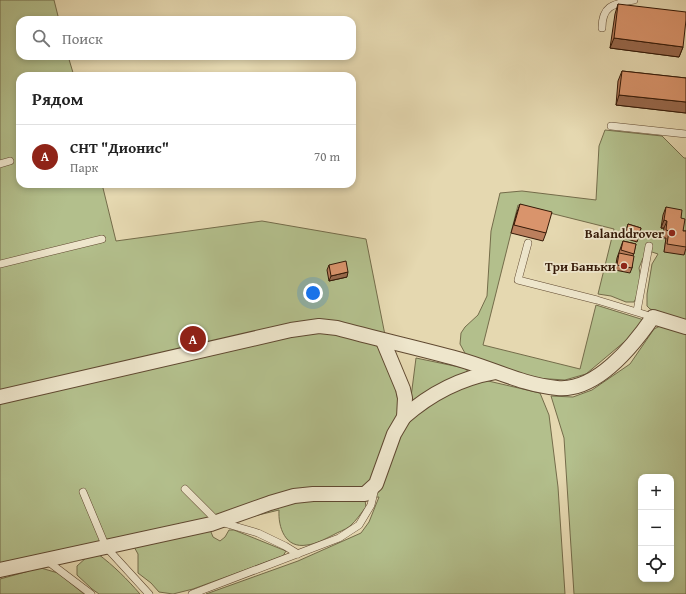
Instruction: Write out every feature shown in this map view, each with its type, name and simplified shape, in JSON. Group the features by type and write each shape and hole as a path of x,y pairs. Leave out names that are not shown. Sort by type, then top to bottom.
{"street":[{"path":"0,397 291,330 319,326 337,328 383,341 460,359 495,372 540,385 558,388 583,384 592,380 620,357 640,336 653,317 686,327"},
{"path":"383,341 403,389 405,398 404,417"},
{"path":"0,570 217,521 294,496 313,494 365,494 376,484 394,434 404,417 419,404 439,392 467,379 495,372"}],"lane":[{"path":"602,28 602,17 607,10 615,4 634,0"},
{"path":"611,126 686,134"},
{"path":"0,164 10,162"},
{"path":"0,264 102,239"},
{"path":"528,243 518,280 653,317"},
{"path":"637,312 649,246"},
{"path":"192,594 339,538 360,525 371,505 376,484"},
{"path":"185,489 217,521 258,533 298,554"},
{"path":"83,492 106,547 149,594"},
{"path":"46,560 90,594"}],"green space":[{"path":"0,0 54,0 58,16 16,16 16,60 69,60 73,72 16,72 16,188 103,188 116,241 262,221 366,239 404,431 409,421 427,406 451,392 484,380 540,393 549,415 558,487 565,594 206,594 298,561 361,533 369,522 379,497 362,498 365,500 366,507 350,526 324,540 310,544 293,544 288,540 282,530 279,510 209,527 213,537 220,541 225,537 229,530 234,530 286,551 283,556 193,589 173,594 159,592 151,583 138,573 138,554 133,545 98,554 120,573 140,594 99,594 77,575 77,566 87,557 41,568 58,573 84,594 0,594 0,579 29,571 0,577"},
{"path":"605,130 662,136 684,158 686,158 686,320 650,309 647,306 647,294 652,264 658,254 652,252 643,258 639,268 641,279 639,292 634,302 626,302 611,296 598,294 614,229 518,205 483,345 580,369 596,305 644,320 636,332 586,374 565,380 534,378 466,355 460,344 461,333 465,327 478,315 487,296 491,231 500,193 522,191 596,200 599,146","holes":["682,227 680,238 664,252 666,238 663,237 664,228 661,228"]},
{"path":"660,326 686,334 686,594 574,594 564,438 551,396 573,397 592,390 630,364 654,329"},
{"path":"416,358 464,368 469,372 410,405"}],"building":[{"path":"618,4 686,12 683,47 614,38"},
{"path":"622,71 686,78 686,102 619,95"},
{"path":"520,204 552,212 546,233 514,225"},
{"name":"Balanddrover","path":"666,207 682,210 681,218 685,219 683,231 686,231 686,247 667,244 669,231 666,230 667,221 664,220"},
{"name":"Три Баньки","path":"628,224 641,228 638,239 625,236"},
{"name":"Три Баньки","path":"623,241 636,244 634,254 621,250"},
{"path":"619,253 634,256 632,268 617,265"},
{"path":"346,261 348,272 331,276 329,265"}],"place":[{"name":"Balanddrover","path":"672,233"},
{"name":"Три Баньки","path":"624,266"},
{"name":"СНТ \"Дионис\"","path":"193,339"}]}
